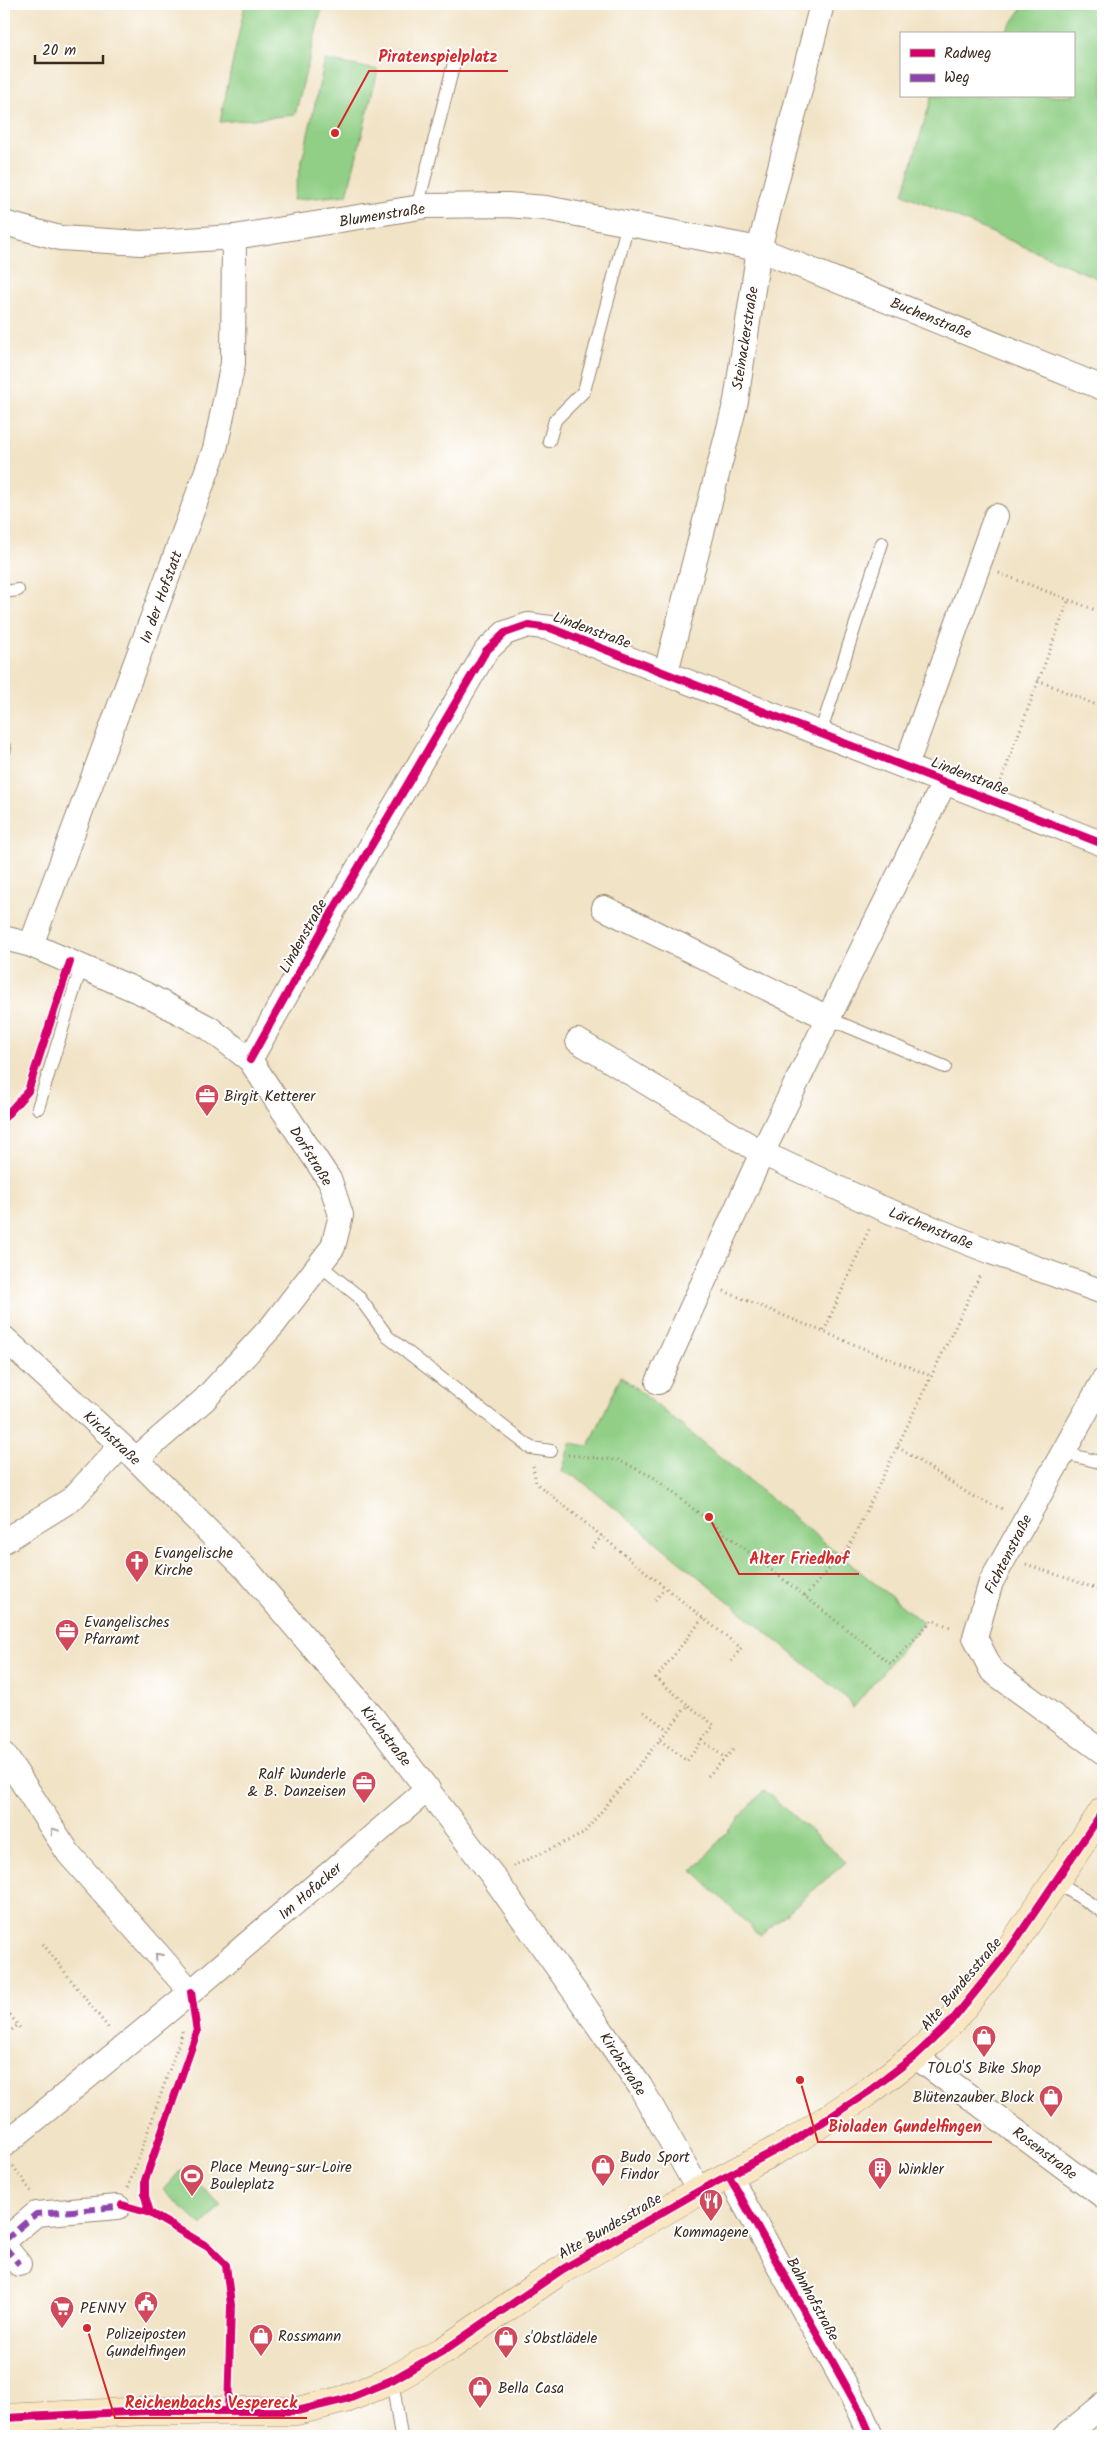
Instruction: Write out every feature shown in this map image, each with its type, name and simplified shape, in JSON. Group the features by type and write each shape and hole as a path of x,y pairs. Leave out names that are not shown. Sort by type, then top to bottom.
{"street":[{"name":"Steinackerstraße","path":"666,672 736,400 759,249 822,4"},
{"name":"Blumenstraße","path":"4,224 60,238 141,242 234,237 417,208 508,205 546,208 759,249"},
{"name":"In der Hofstatt","path":"31,945 215,450 233,363 234,237"},
{"name":"Buchenstraße","path":"759,249 1103,388"},
{"path":"906,766 996,516"},
{"name":"Lindenstraße","path":"250,1060 334,909 486,651 505,634 528,625 543,627 666,672 1103,844"},
{"path":"658,1382 762,1153 830,1019 945,781"},
{"path":"604,908 830,1019"},
{"name":"Dorfstraße","path":"4,938 31,945 145,994 208,1028 250,1060 330,1181 340,1215 333,1247 321,1266 273,1325 204,1400 129,1452 72,1499 4,1541"},
{"name":"Lärchenstraße","path":"578,1041 762,1153 879,1207 990,1252 1103,1292"},
{"name":"Kirchstraße","path":"4,1338 129,1452 248,1570 374,1719 492,1875 640,2086 698,2191"},
{"name":"Fichtenstraße","path":"975,1637 991,1582 1004,1556 1064,1453 1103,1381"},
{"path":"975,1637 992,1671 1103,1752"},
{"path":"4,1754 69,1854 186,1996"},
{"name":"Im Hofacker","path":"6,2152 124,2047 428,1789"},
{"name":"Alte Bundesstraße","path":"4,2418 147,2411 297,2411 346,2400 392,2380 443,2351 564,2269 698,2191 730,2176 796,2139 868,2092 915,2056 951,2022 1003,1957 1103,1811"},
{"name":"Rosenstraße","path":"915,2056 1103,2196"},
{"name":"Bahnhofstraße","path":"730,2176 861,2413 871,2436"},
{"path":"4,2241 36,2214 120,2206"},
{"path":"1065,2436 1103,2405"}],"lane":[{"path":"417,208 454,63"},
{"path":"549,442 555,420 584,391 628,223"},
{"path":"820,734 882,542"},
{"path":"4,592 18,590"},
{"path":"38,1108 81,967"},
{"path":"830,1019 945,1067"},
{"path":"321,1266 358,1296 388,1337 531,1448 551,1450"},
{"path":"1064,1453 1103,1464"},
{"path":"1055,1881 1103,1912"},
{"path":"392,2380 401,2436"}],"path":[{"path":"978,565 1103,612"},
{"path":"997,801 999,786 1069,598"},
{"path":"1038,680 1103,708"},
{"path":"824,1331 879,1207"},
{"path":"805,1596 849,1548 990,1252"},
{"path":"702,1282 931,1376"},
{"path":"898,1447 972,1496 1026,1519"},
{"path":"531,1448 536,1482 665,1589 741,1648 731,1662"},
{"path":"568,1455 618,1460 653,1477 891,1664 932,1620 975,1637"},
{"path":"592,1548 602,1536"},
{"path":"1004,1556 1103,1591"},
{"path":"655,1600 665,1589"},
{"path":"660,1740 687,1761 714,1725 656,1678 703,1618"},
{"path":"492,1875 583,1834 688,1705"},
{"path":"644,1712 668,1730"},
{"path":"702,1740 725,1758"},
{"path":"708,1776 733,1750"},
{"path":"42,1944 124,2047"},
{"path":"186,1996 182,2034 120,2206 148,2208 208,2247 226,2265 231,2305 228,2411"},
{"path":"4,2007 19,2026 4,2036"},
{"path":"6,2152 34,2195 36,2214"}],"green space":[{"path":"245,4 323,4 295,115 220,122"},
{"path":"1025,4 1103,4 1103,281 903,194 931,98 1074,98 1074,32 1005,32"},
{"path":"325,60 378,70 347,195 293,200"},
{"path":"621,1376 923,1623 853,1708 850,1701 578,1478 562,1472 570,1443 589,1446"},
{"path":"764,1790 846,1862 760,1936 693,1871"},
{"name":"Place Meung-sur-Loire Bouleplatz","path":"182,2169 221,2205 202,2226 163,2190"}],"marked path":[{"path":"4,2241 36,2214 118,2207"},
{"path":"4,2246 19,2264"}],"cycle path":[{"path":"250,1060 334,909 486,651 505,633 528,625 550,628 1103,844"},
{"path":"4,1118 28,1091 70,962"},
{"path":"4,2418 147,2411 297,2411 346,2399 392,2380 443,2351 563,2269 699,2191 797,2139 868,2092 915,2056 951,2022 1009,1950 1103,1811"},
{"path":"150,2213 145,2196 145,2180 197,2032 191,1992"},
{"path":"729,2176 861,2413 871,2436"},
{"path":"122,2205 150,2213 208,2247 226,2265 231,2305 228,2411"}],"place":[{"name":"Piratenspielplatz","path":"335,133"},
{"name":"Birgit Ketterer","path":"207,1117"},
{"name":"Alter Friedhof","path":"709,1517"},
{"name":"Evangelische Kirche","path":"137,1583"},
{"name":"Evangelisches Pfarramt","path":"67,1652"},
{"name":"Ralf Wunderle & B. Danzeisen","path":"364,1804"},
{"name":"TOLO'S Bike Shop","path":"984,2058"},
{"name":"Bioladen Gundelfingen","path":"800,2080"},
{"name":"Blütenzauber Block","path":"1051,2118"},
{"name":"Budo Sport Findor","path":"603,2187"},
{"name":"Winkler","path":"880,2190"},
{"name":"Place Meung-sur-Loire Bouleplatz","path":"192,2197"},
{"name":"Kommagene","path":"711,2222"},
{"name":"Polizeiposten Gundelfingen","path":"146,2324"},
{"name":"Reichenbachs Vespereck","path":"87,2328"},
{"name":"PENNY","path":"62,2329"},
{"name":"Rossmann","path":"261,2357"},
{"name":"s'Obstlädele","path":"506,2359"},
{"name":"Bella Casa","path":"480,2409"}]}
